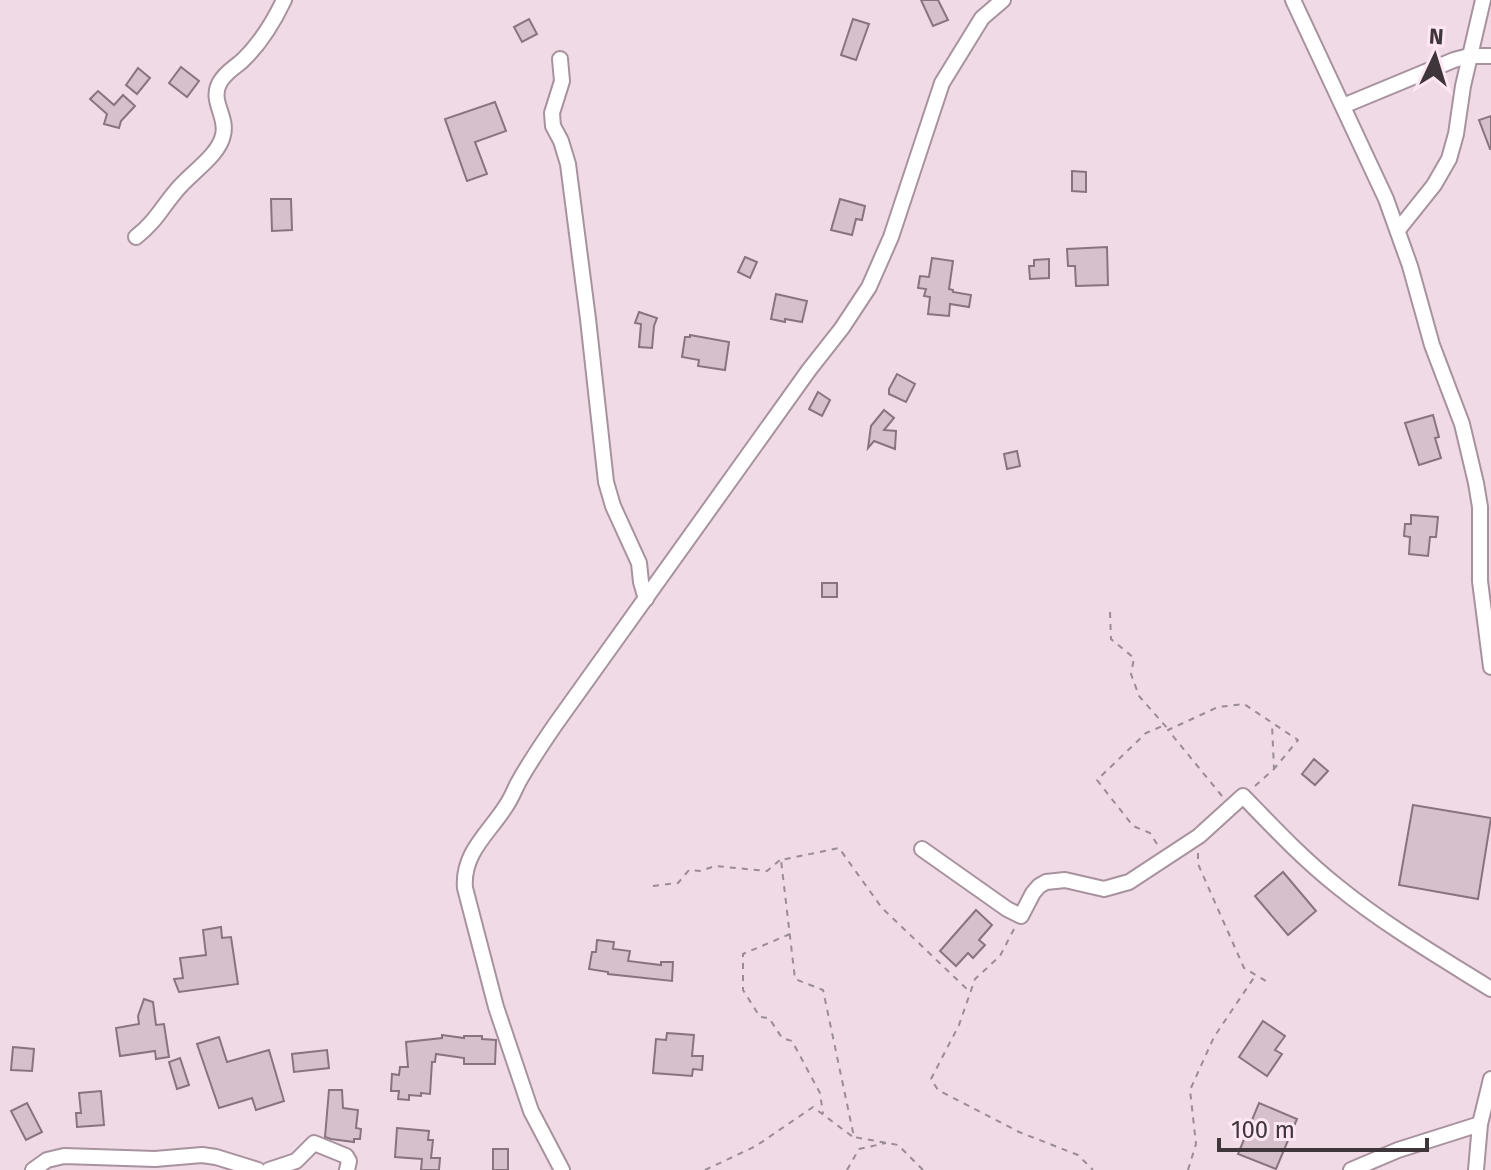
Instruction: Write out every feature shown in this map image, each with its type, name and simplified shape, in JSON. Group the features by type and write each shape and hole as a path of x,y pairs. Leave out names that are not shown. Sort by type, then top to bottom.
{"street":[{"path":"136,237 150,225 174,193 223,139 225,127 216,102 219,85 227,72 243,60 263,36 284,0"},
{"path":"562,1170 539,1129 496,1007 465,888 465,872 472,851 508,804 548,735 869,287 891,237 942,83 982,18 1003,0"},
{"path":"1293,0 1398,230 1432,345 1462,424 1480,507 1480,581 1491,667"},
{"path":"1398,230 1434,185 1449,159 1483,0"},
{"path":"1343,106 1454,60 1491,56"},
{"path":"560,59 562,81 552,113 553,126 568,164 606,482 613,506 639,563 646,599"},
{"path":"922,849 1021,916 1033,893 1046,882 1065,880 1104,889 1129,882 1199,836 1243,796 1337,886 1411,939 1491,989"},
{"path":"1476,1170 1480,1124 1491,1079"},
{"path":"1351,1170 1398,1150 1480,1124"},
{"path":"269,1170 296,1161 314,1143 346,1156 349,1161 347,1170"},
{"path":"33,1170 47,1160 64,1156 155,1159 202,1155 258,1170"}],"path":[{"path":"1110,612 1111,639 1134,658 1131,674 1139,696 1231,807"},
{"path":"1168,730 1218,707 1244,704 1298,740 1258,783"},
{"path":"1272,723 1274,769"},
{"path":"1165,725 1146,733 1097,780 1133,826 1150,833 1167,858"},
{"path":"1199,836 1198,864 1244,968 1271,984"},
{"path":"653,886 678,883 689,870 701,871 715,866 767,871 781,860 839,848 882,908 970,992"},
{"path":"781,860 795,979 823,990 854,1137"},
{"path":"1021,916 1000,956 975,979 959,1025 931,1079 938,1090 1019,1132 1078,1155 1093,1170"},
{"path":"790,934 743,954 743,990 760,1017 769,1018 782,1038 792,1041 820,1093 823,1114"},
{"path":"1188,1170 1196,1144 1190,1090 1214,1037 1255,976"},
{"path":"705,1170 756,1146 813,1107 854,1137 898,1145 923,1170"},
{"path":"847,1170 859,1149 887,1143"}],"building":[{"path":"921,0 938,0 948,20 933,26"},
{"path":"529,19 537,34 522,42 514,27"},
{"path":"853,19 869,24 856,60 841,55"},
{"path":"181,67 199,81 187,97 169,83"},
{"path":"138,68 150,78 137,94 126,85"},
{"path":"98,91 114,105 123,95 135,106 121,121 119,128 104,124 107,114 90,99"},
{"path":"495,102 506,131 475,142 487,174 467,181 445,119"},
{"path":"1491,116 1491,149 1490,149 1479,120"},
{"path":"1072,171 1086,172 1086,192 1072,191"},
{"path":"271,199 291,199 292,230 272,231"},
{"path":"840,199 865,206 862,220 856,219 852,235 831,230"},
{"path":"1107,247 1108,285 1076,286 1075,266 1068,266 1067,249"},
{"path":"745,257 757,262 750,278 738,272"},
{"path":"932,258 953,261 949,289 971,295 969,307 950,304 949,316 928,314 930,297 924,296 926,289 918,288 920,276 929,277"},
{"path":"1049,259 1049,278 1030,279 1029,266 1034,266 1034,260"},
{"path":"776,294 807,301 802,322 771,319"},
{"path":"639,312 657,318 652,348 639,347 641,324 635,323"},
{"path":"690,335 729,342 725,370 698,366 699,360 682,357 685,337"},
{"path":"897,374 915,384 906,402 889,394"},
{"path":"818,392 830,400 822,416 809,409"},
{"path":"884,410 894,418 884,430 896,431 895,449 874,441 868,448 871,426"},
{"path":"1433,415 1441,458 1419,465 1405,423"},
{"path":"1017,451 1020,466 1007,469 1004,454"},
{"path":"1411,515 1438,517 1436,537 1430,537 1428,556 1409,554 1410,537 1404,536 1405,524 1411,524"},
{"path":"822,583 837,583 837,597 822,597"},
{"path":"1314,759 1328,771 1315,785 1302,774"},
{"path":"1413,805 1491,818 1478,899 1399,885"},
{"path":"1283,872 1316,911 1288,935 1255,896"},
{"path":"976,910 992,925 979,940 985,945 973,958 968,953 956,966 940,951"},
{"path":"221,927 222,938 231,937 238,984 179,992 174,979 183,978 180,958 206,955 203,930"},
{"path":"597,940 614,942 613,949 630,951 628,961 661,965 661,962 673,962 672,981 589,969"},
{"path":"144,999 153,1002 156,1025 164,1024 169,1057 156,1059 155,1051 120,1056 116,1028 139,1024 138,1016"},
{"path":"1263,1021 1285,1036 1275,1050 1282,1054 1267,1076 1239,1057"},
{"path":"667,1033 694,1035 692,1056 703,1056 702,1070 693,1069 692,1076 653,1073 656,1039 666,1040"},
{"path":"442,1035 464,1038 482,1036 482,1039 496,1040 495,1064 464,1064 464,1058 436,1054 435,1062 432,1062 430,1094 409,1095 409,1100 398,1099 399,1091 391,1091 392,1074 399,1075 400,1067 408,1067 406,1042 442,1038"},
{"path":"219,1037 227,1062 269,1050 284,1101 256,1110 252,1098 219,1108 197,1044"},
{"path":"13,1047 34,1049 32,1071 11,1070"},
{"path":"327,1050 329,1068 294,1072 292,1054"},
{"path":"180,1058 189,1085 177,1089 169,1062"},
{"path":"329,1090 342,1090 343,1108 358,1110 356,1128 361,1129 360,1139 354,1139 354,1142 325,1137"},
{"path":"101,1091 104,1125 77,1127 76,1113 81,1113 79,1093"},
{"path":"27,1103 42,1132 26,1140 11,1111"},
{"path":"1259,1103 1297,1119 1276,1169 1238,1154"},
{"path":"397,1128 429,1131 428,1140 433,1140 431,1158 440,1158 439,1170 421,1170 422,1159 395,1157"},
{"path":"493,1149 508,1149 508,1170 493,1170"}]}
